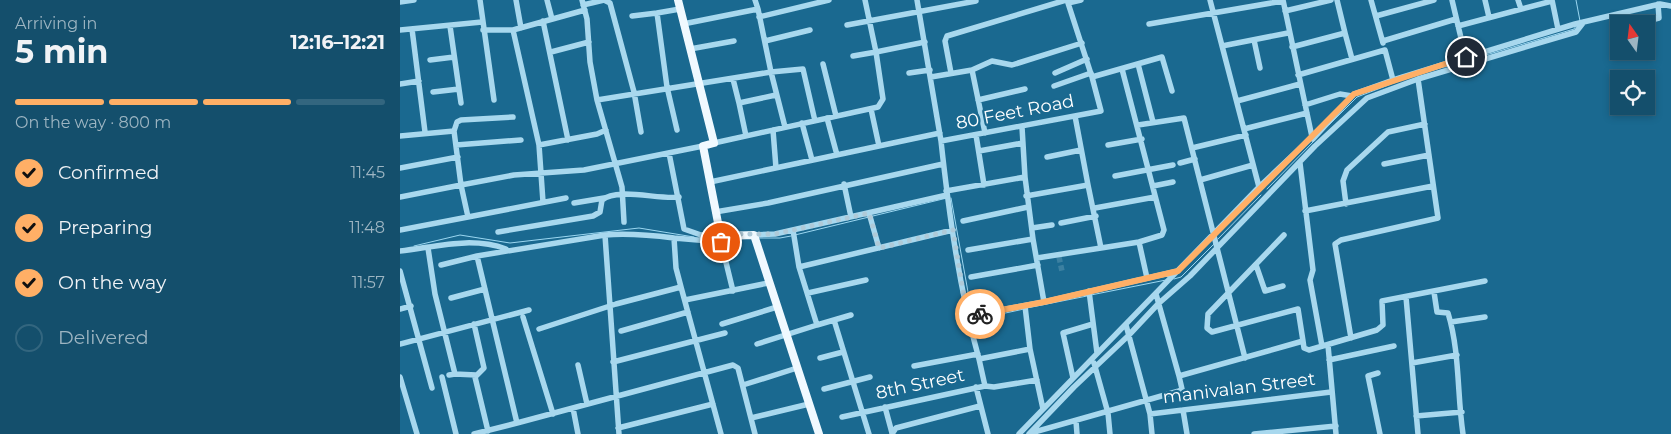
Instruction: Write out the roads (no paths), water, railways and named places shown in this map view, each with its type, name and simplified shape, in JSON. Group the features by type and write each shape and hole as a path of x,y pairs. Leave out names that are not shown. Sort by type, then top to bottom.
{"main road":[{"path":"678,0 714,142 703,146 721,237 755,238 768,283 819,434"}],"street":[{"path":"400,2 414,0"},
{"path":"480,0 494,100"},
{"path":"516,0 521,28"},
{"path":"547,0 552,19"},
{"path":"483,30 513,30 552,19 583,5 604,0 610,3 634,92 641,132"},
{"path":"756,0 776,95 785,127"},
{"path":"759,17 827,0"},
{"path":"714,142 871,109 883,103 876,52 864,0"},
{"name":"80 Feet Road","path":"918,0 941,141 1101,111 1092,75 1122,69 1162,57 1172,91"},
{"path":"847,24 977,0"},
{"path":"951,74 946,41 948,36 1067,1 1081,0"},
{"path":"1210,0 1253,165 1262,190"},
{"path":"1149,24 1283,0 1288,33 1315,146"},
{"path":"1285,11 1331,0"},
{"path":"1337,0 1352,59"},
{"path":"1372,0 1393,80"},
{"path":"1376,16 1434,0"},
{"path":"1452,0 1467,61"},
{"path":"1486,0 1489,18"},
{"path":"1518,0 1521,9"},
{"path":"1383,41 1457,23 1489,18 1552,0 1558,29"},
{"path":"1054,86 1092,75 1067,1"},
{"path":"1655,19 1659,18 1661,3"},
{"path":"1019,434 1177,273 1216,241 1262,190 1300,163 1315,146 1366,98 1558,29 1661,3 1671,6"},
{"path":"583,5 596,100 616,164 623,194 624,222"},
{"path":"632,16 680,9"},
{"path":"683,24 758,10"},
{"path":"657,13 667,87 677,130"},
{"path":"543,21 568,140"},
{"path":"400,30 482,22"},
{"path":"1029,434 1096,365 1128,336 1262,190 1352,96 1415,73 1576,32 1579,24"},
{"path":"450,26 461,104"},
{"path":"412,29 425,132"},
{"path":"513,30 539,145 542,172 542,202"},
{"path":"765,41 810,30"},
{"path":"1292,47 1345,32"},
{"path":"1222,46 1288,33"},
{"path":"1254,40 1260,68"},
{"path":"690,49 734,41"},
{"path":"551,52 589,42"},
{"path":"853,56 925,42"},
{"path":"931,77 972,70 992,62 1012,65 1082,43"},
{"path":"1298,75 1385,50"},
{"path":"430,60 454,57"},
{"path":"1055,73 1087,58"},
{"path":"823,64 836,116"},
{"path":"1138,64 1152,122"},
{"path":"596,100 667,87 803,69 815,121"},
{"path":"971,276 1059,256 1139,242 1162,235 1164,230 1142,139 1135,121 1122,69"},
{"path":"909,74 930,70"},
{"path":"972,70 985,133"},
{"path":"880,78 888,76"},
{"path":"734,79 746,136"},
{"path":"1351,338 1335,244 1341,240 1434,221 1438,218 1418,80"},
{"path":"400,84 419,81"},
{"path":"1237,100 1300,84"},
{"path":"434,92 459,89"},
{"path":"978,100 1025,89"},
{"path":"1305,105 1340,94 1352,96"},
{"path":"739,103 776,95"},
{"path":"871,109 880,146"},
{"path":"1192,148 1307,113"},
{"path":"1075,116 1088,184 1095,208 1101,248"},
{"path":"468,217 461,186 454,131 457,122 461,120 513,117"},
{"path":"827,118 837,155"},
{"path":"1138,125 1184,118 1245,358"},
{"path":"802,124 812,160"},
{"path":"1346,204 1343,181 1347,170 1388,132 1425,124"},
{"path":"1022,127 1026,196 1044,302"},
{"path":"539,145 598,134 606,130"},
{"path":"773,130 776,168"},
{"path":"400,136 425,132 454,131"},
{"path":"710,182 940,133"},
{"path":"976,135 984,185"},
{"path":"1108,145 1142,139"},
{"path":"456,145 521,140"},
{"path":"941,141 953,230 985,386"},
{"path":"979,151 1023,144"},
{"path":"400,197 542,172 584,170 703,146"},
{"path":"1047,157 1081,150"},
{"path":"669,153 684,229 721,237"},
{"path":"1384,164 1429,155"},
{"path":"400,168 458,157"},
{"path":"1180,163 1195,159"},
{"path":"1300,163 1313,270 1310,280 1329,360 1336,434"},
{"path":"715,212 768,203 844,184 943,164"},
{"path":"1115,176 1173,165"},
{"path":"1200,180 1253,165"},
{"path":"755,238 793,233 851,217 870,215 984,185 1025,177"},
{"path":"1153,186 1173,182"},
{"path":"844,184 851,217"},
{"path":"1026,196 1088,184"},
{"path":"1305,211 1433,186"},
{"path":"574,203 623,194 664,199 679,197"},
{"path":"1095,208 1155,197"},
{"path":"400,230 566,198"},
{"path":"498,232 593,216 600,212 604,198"},
{"path":"963,221 1028,207"},
{"path":"870,215 879,248"},
{"path":"1061,223 1096,216"},
{"path":"1032,228 1052,225"},
{"path":"799,267 953,230"},
{"path":"442,265 507,250 625,233 674,238 721,237"},
{"path":"793,233 799,267 817,325"},
{"path":"1284,235 1208,314 1207,328 1212,332 1298,310 1306,349 1351,338 1382,327 1382,301 1485,281"},
{"path":"605,236 619,431 713,404"},
{"path":"721,237 732,291"},
{"path":"674,238 676,268 721,434"},
{"path":"968,250 1033,239"},
{"path":"400,251 428,248 447,243 473,242 507,250"},
{"path":"1139,242 1147,278"},
{"path":"428,248 452,374 476,375 484,368 474,324"},
{"path":"477,256 518,423"},
{"path":"1256,264 1265,291 1283,286"},
{"path":"971,316 1025,309 1044,302 1090,294 1147,278 1177,273"},
{"path":"400,274 411,306 432,388"},
{"path":"808,293 866,280"},
{"path":"685,300 768,283"},
{"path":"539,329 609,306 681,287"},
{"path":"452,298 485,289"},
{"path":"1434,292 1437,312 1448,313 1451,322 1457,355 1463,434"},
{"path":"1090,294 1097,353"},
{"path":"1029,434 1108,413 1179,392 1182,389 1156,294"},
{"path":"1406,297 1418,434"},
{"path":"400,309 411,306"},
{"path":"722,324 777,307"},
{"path":"1025,309 1030,349 1042,409 1047,414"},
{"path":"400,344 529,310"},
{"path":"621,331 688,312"},
{"path":"757,344 851,315"},
{"path":"524,317 552,414"},
{"path":"1451,322 1485,317"},
{"path":"834,320 869,434"},
{"path":"1073,378 1063,332 1093,324"},
{"path":"1126,325 1145,402 1150,414 1152,434"},
{"path":"613,362 697,342 725,333"},
{"path":"1179,376 1304,341"},
{"path":"1329,360 1394,346"},
{"path":"914,366 1030,349"},
{"path":"820,358 843,352"},
{"path":"1412,363 1457,355"},
{"path":"1092,360 1096,365 1108,413 1110,434"},
{"path":"578,365 587,404"},
{"path":"474,434 552,414 615,395 736,366 743,385 755,434"},
{"path":"743,385 797,368"},
{"path":"1378,372 1368,376 1380,434"},
{"path":"476,375 488,430"},
{"path":"400,377 417,434"},
{"path":"442,377 456,434"},
{"path":"824,389 870,377"},
{"name":"8th Street","path":"842,418 861,412 976,387 994,387 1037,380"},
{"path":"976,387 988,434"},
{"name":"manivalan Street","path":"1150,414 1331,392"},
{"path":"751,418 809,404"},
{"path":"892,434 896,428 904,425 980,406"},
{"path":"885,407 892,434"},
{"path":"573,408 578,434"},
{"path":"1183,410 1186,434"},
{"path":"1416,416 1462,412"},
{"path":"1076,421 1077,434"},
{"path":"1254,434 1336,426"}],"waterway":[{"path":"1576,0 1580,21"},
{"path":"1469,60 1574,29 1576,26"},
{"path":"1445,67 1465,61"},
{"path":"1329,125 1357,97 1407,78"},
{"path":"1267,189 1314,141"},
{"path":"1218,239 1261,195"},
{"path":"873,216 947,198"},
{"path":"951,198 972,314"},
{"path":"795,235 869,217"},
{"path":"414,246 460,235 510,243 639,228 694,237"},
{"path":"758,238 791,236"},
{"path":"705,238 719,238"},
{"path":"1174,279 1181,277 1214,244"},
{"path":"1091,295 1166,280"},
{"path":"1027,308 1087,296"},
{"path":"973,318 973,320 1024,309"}],"tunnel":[{"path":"1059,257 1062,271"}]}
